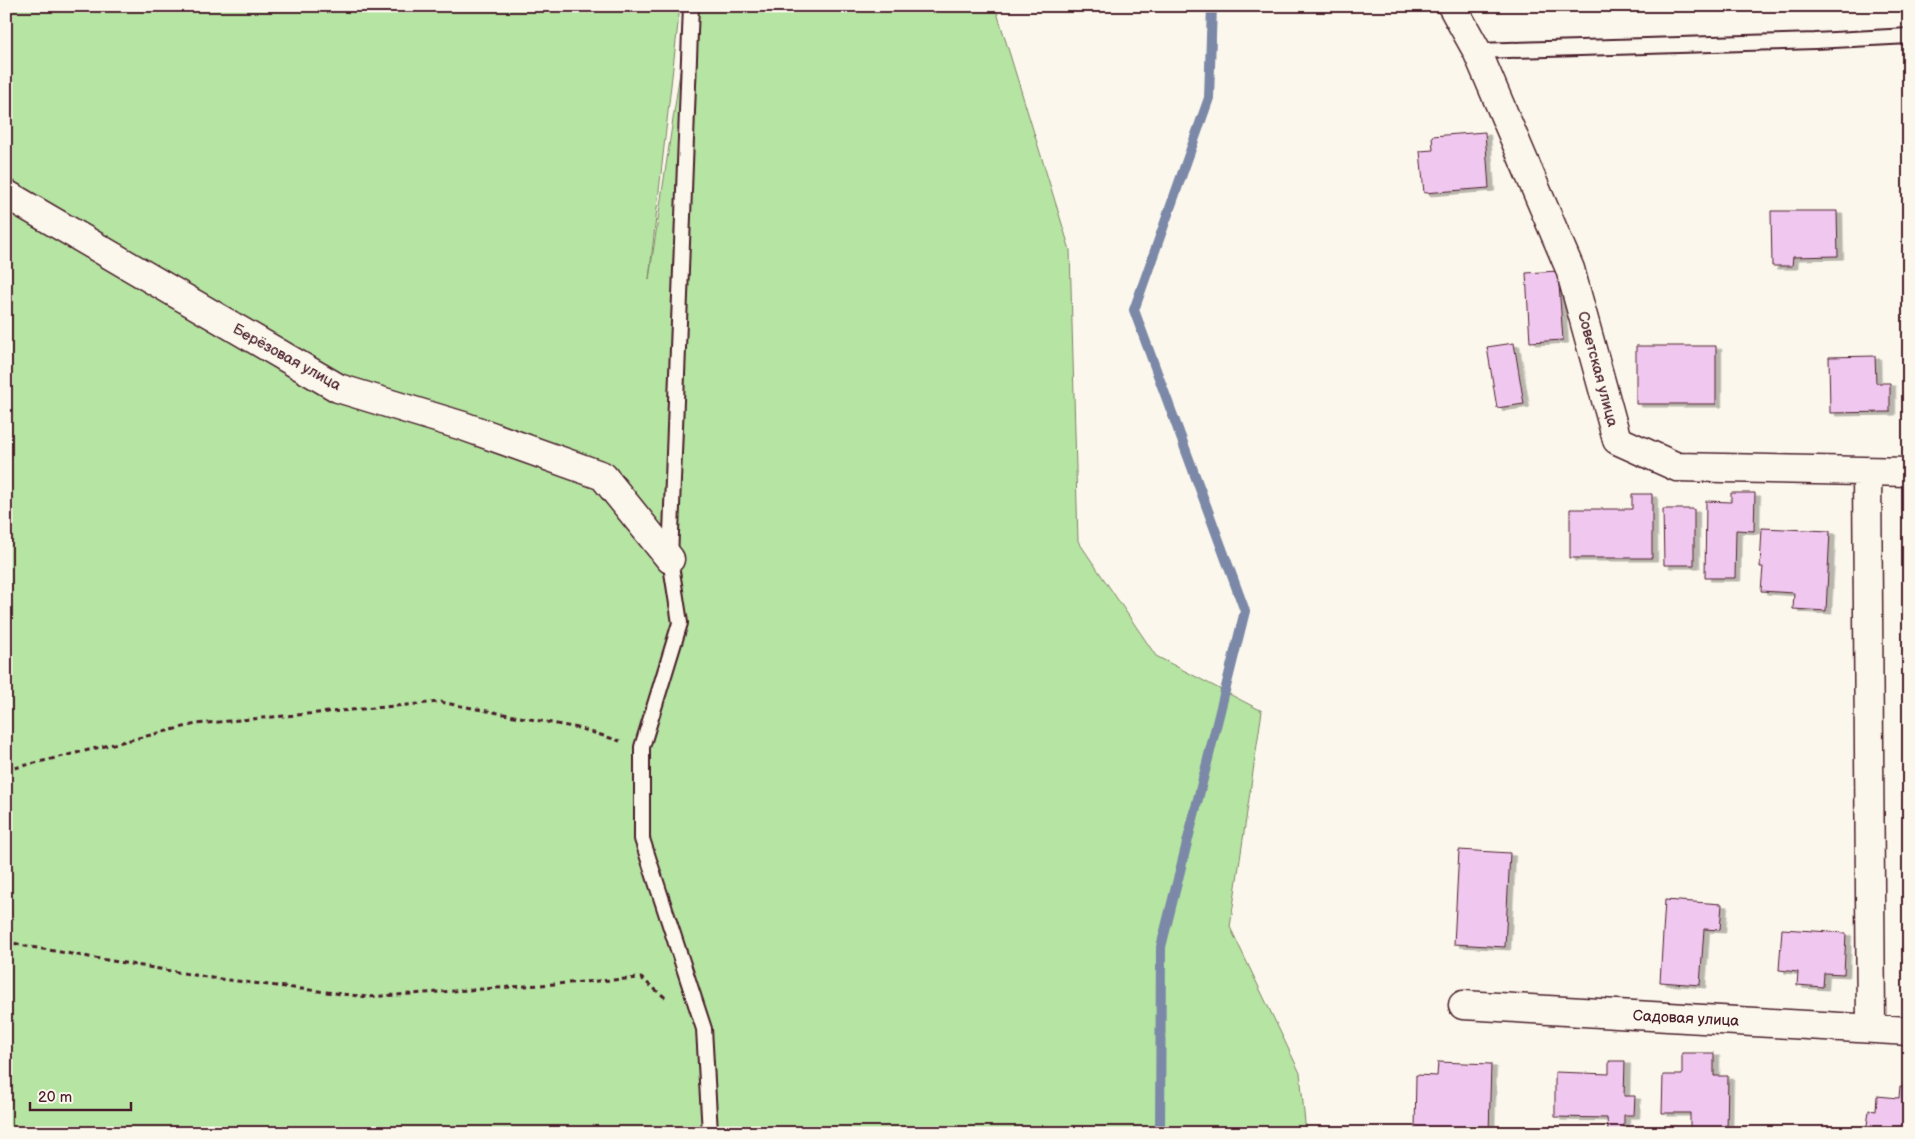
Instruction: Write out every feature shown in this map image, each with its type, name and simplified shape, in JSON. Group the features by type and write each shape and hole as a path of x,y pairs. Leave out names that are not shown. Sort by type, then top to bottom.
{"street":[{"path":"1452,6 1477,51"},
{"name":"Советская улица","path":"1477,51 1570,269 1617,440 1677,467 1909,472"},
{"name":"Берёзовая улица","path":"6,194 338,388 463,426 602,476 670,559"},
{"path":"1867,472 1871,1028"},
{"name":"Садовая улица","path":"1463,1006 1909,1031"}],"lane":[{"path":"690,6 670,559 680,623 642,748 642,839 704,1029 710,1133"},
{"path":"1477,51 1815,41 1909,36"}],"path":[{"path":"6,770 196,724 440,702 578,728 642,748"},
{"path":"6,941 25,946 212,978 367,997 641,978 704,1029"}],"green space":[{"path":"6,6 680,6 649,279 690,6 995,6 1070,250 1078,541 1156,656 1262,711 1230,927 1300,1073 1306,1133 6,1133"}],"building":[{"path":"1485,132 1489,188 1424,193 1420,151 1433,150 1432,136"},
{"path":"1771,211 1837,211 1838,256 1793,257 1792,266 1772,266"},
{"path":"1558,271 1563,340 1530,342 1526,273"},
{"path":"1514,343 1524,404 1497,408 1487,347"},
{"path":"1636,346 1716,346 1716,404 1636,404"},
{"path":"1875,356 1876,383 1890,383 1890,412 1830,413 1829,357"},
{"path":"1731,493 1755,493 1754,531 1736,530 1735,578 1705,578 1706,501 1731,502"},
{"path":"1632,494 1652,494 1652,558 1570,558 1570,509 1632,509"},
{"path":"1663,509 1694,509 1694,565 1664,565"},
{"path":"1762,528 1830,531 1826,611 1793,609 1794,593 1761,591 1763,567 1760,567"},
{"path":"1459,850 1510,853 1505,947 1454,944"},
{"path":"1665,900 1722,904 1720,930 1704,929 1700,985 1660,982"},
{"path":"1782,929 1846,933 1844,974 1824,973 1823,987 1797,985 1798,972 1779,970"},
{"path":"1682,1053 1714,1053 1714,1076 1728,1076 1727,1133 1690,1132 1690,1113 1662,1113 1663,1075 1682,1075"},
{"path":"1609,1061 1625,1061 1624,1096 1635,1096 1634,1115 1624,1115 1624,1132 1608,1132 1607,1118 1555,1117 1555,1072 1609,1074"},
{"path":"1438,1062 1491,1064 1489,1133 1415,1131 1416,1075 1437,1076"},
{"path":"1900,1086 1909,1087 1909,1133 1866,1133 1869,1110 1876,1111 1877,1096 1899,1098"}],"waterway":[{"path":"1160,1133 1161,947 1245,611 1134,310 1209,98 1212,6"}]}
